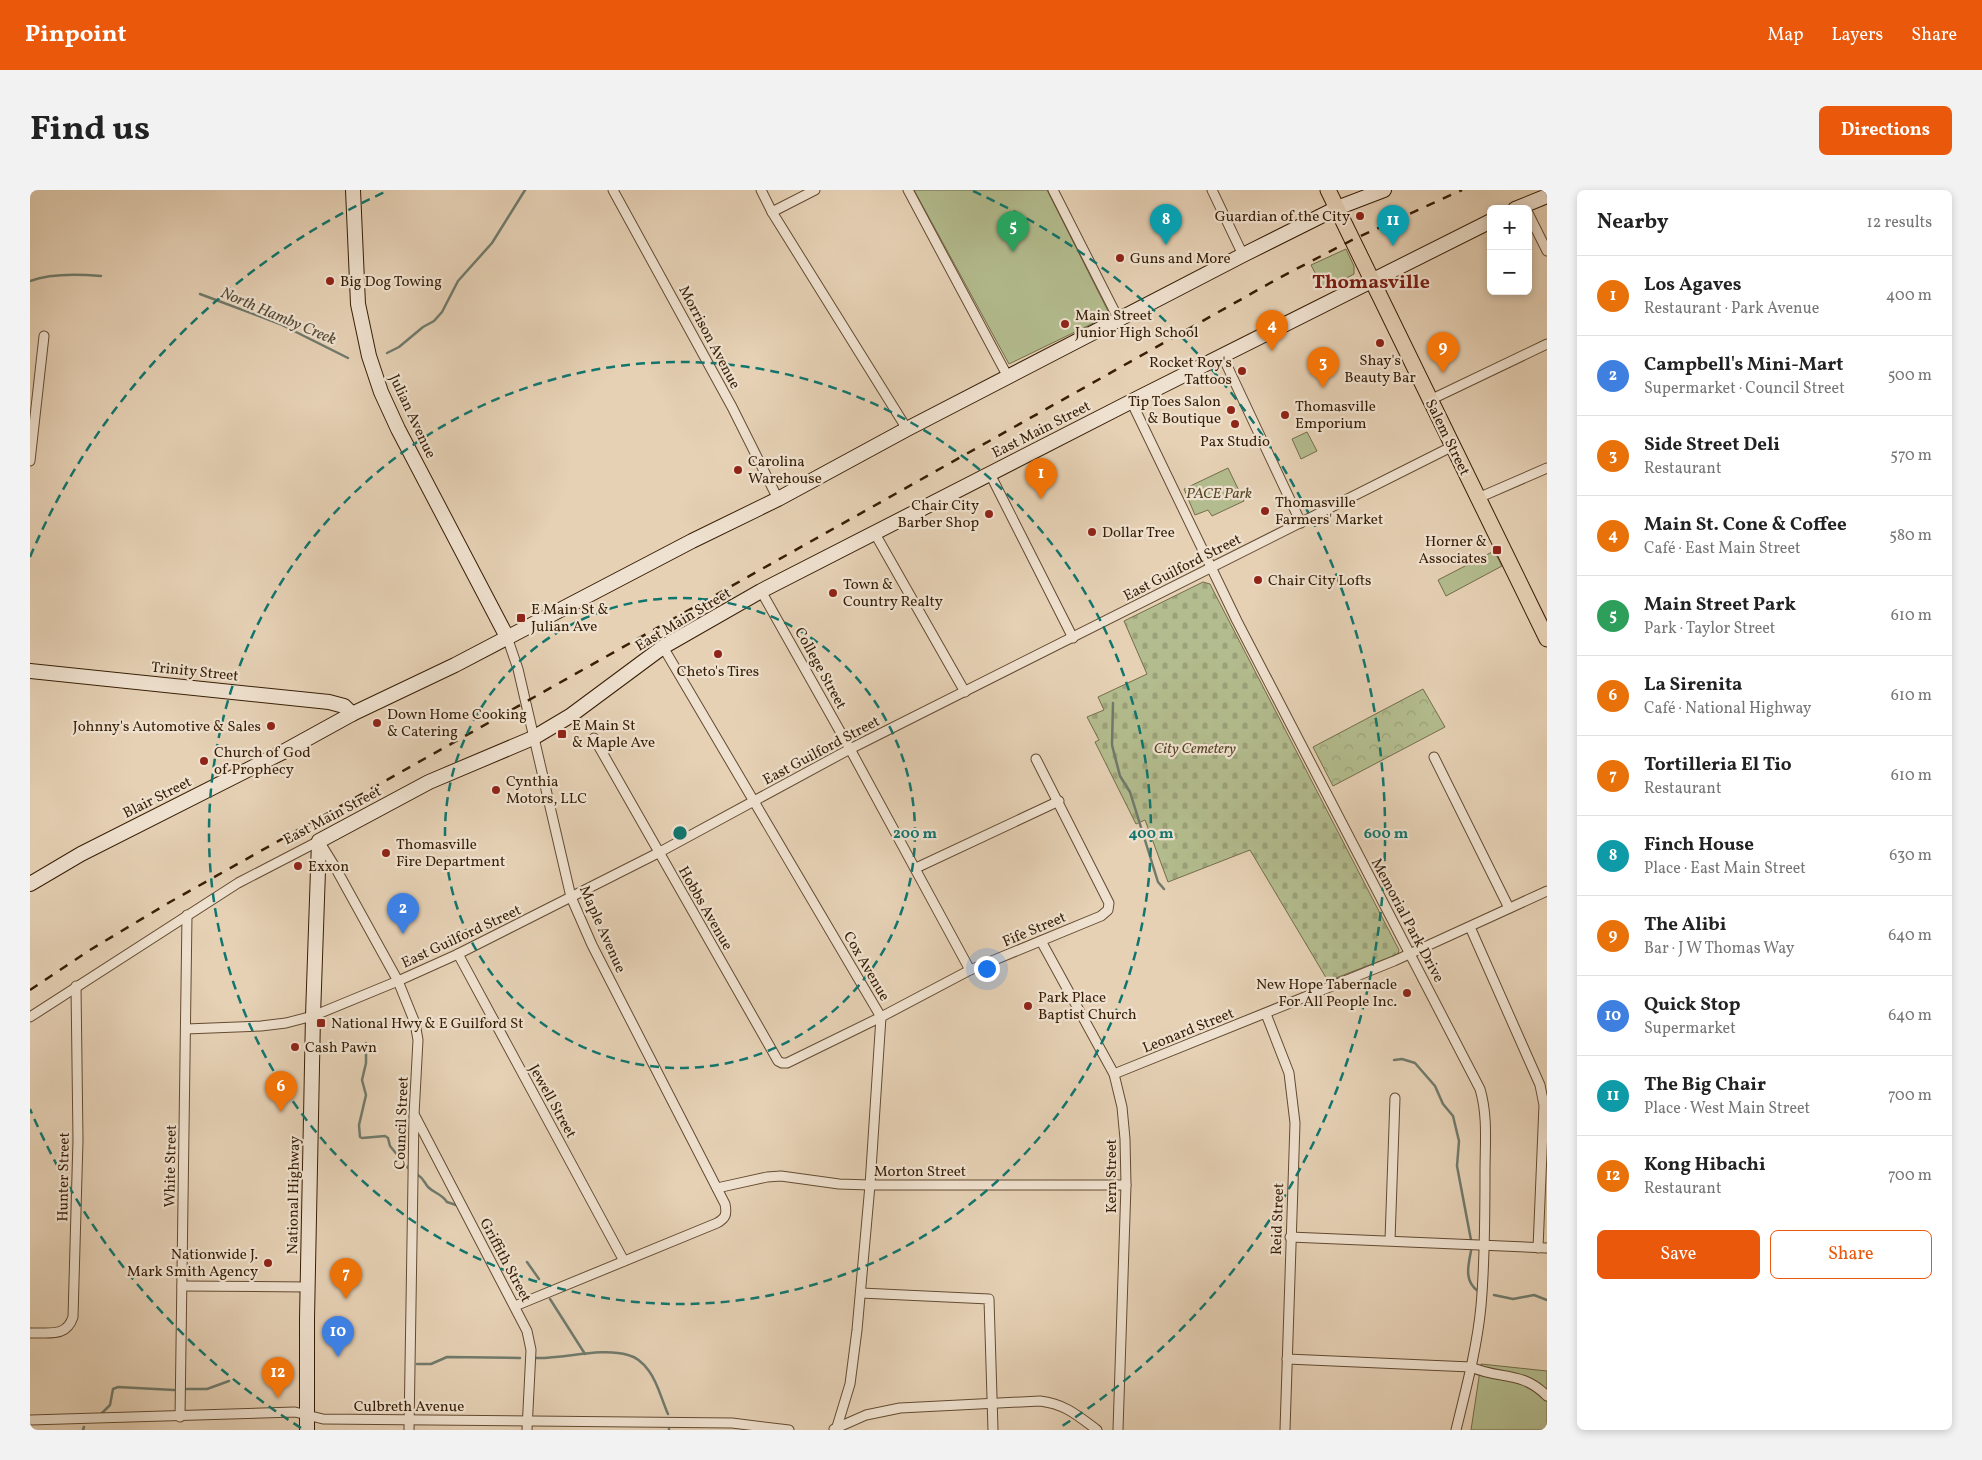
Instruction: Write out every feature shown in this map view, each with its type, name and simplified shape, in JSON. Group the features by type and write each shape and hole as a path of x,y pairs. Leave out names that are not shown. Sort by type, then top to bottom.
{"main road":[{"name":"Salem Street","path":"1328,190 1547,639"}],"street":[{"name":"Julian Avenue","path":"353,190 358,304 369,356 381,392 398,429 507,638"},
{"name":"Morrison Avenue","path":"613,190 732,407 778,498"},
{"path":"761,190 772,212 907,429"},
{"path":"772,212 815,190"},
{"path":"908,190 1008,377"},
{"path":"1053,190 1119,320"},
{"path":"1212,190 1243,255"},
{"path":"352,714 507,638 1243,255 1337,208 1384,190"},
{"path":"1531,205 1547,196"},
{"name":"East Main Street","path":"30,1017 238,883 428,782 533,738 570,716 663,647 761,590 1371,279 1487,223"},
{"path":"1532,224 1547,251"},
{"path":"30,461 44,336"},
{"path":"1430,400 1547,344"},
{"path":"1222,355 1301,523"},
{"name":"Memorial Park Drive","path":"1132,401 1238,621 1474,1074 1484,1103 1485,1247 1481,1308 1471,1367 1456,1430"},
{"name":"East Guilford Street","path":"186,1029 261,1026 286,1023 313,1016 458,954 658,853 850,749 1453,446"},
{"path":"1478,498 1547,468"},
{"path":"990,474 1073,638"},
{"path":"874,532 965,692"},
{"name":"College Street","path":"761,590 916,868 970,970"},
{"name":"Maple Avenue","path":"507,638 518,669 572,897 592,944 726,1204 727,1213 723,1220 624,1261"},
{"name":"Cox Avenue","path":"663,647 881,1017 870,1185 850,1384 835,1430"},
{"name":"Trinity Street","path":"30,671 329,702 344,706 352,714"},
{"name":"Blair Street","path":"30,884 80,854 283,752 352,714"},
{"name":"Hobbs Avenue","path":"594,738 778,1061 782,1063"},
{"path":"1434,757 1509,908"},
{"path":"916,868 1059,801 1036,759"},
{"name":"Fife Street","path":"782,1063 787,1063 881,1017 970,970 1101,916 1108,910 1109,903 1059,801"},
{"name":"Council Street","path":"319,841 398,981 415,1023 418,1040 414,1115 409,1430"},
{"name":"National Highway","path":"307,1430 313,1016 319,841"},
{"name":"Leonard Street","path":"1114,1074 1266,1014 1410,954 1547,891"},
{"name":"White Street","path":"180,1417 187,915"},
{"path":"1290,1237 1390,1240 1485,1247 1543,1248 1544,1105 1540,1085 1470,927"},
{"name":"Kern Street","path":"1041,941 1114,1074 1122,1108 1126,1185 1118,1430"},
{"name":"Jewell Street","path":"458,954 624,1261"},
{"name":"Hunter Street","path":"30,1333 62,1332 70,1326 73,1317 78,1140 76,986"},
{"name":"Reid Street","path":"1266,1014 1289,1073 1296,1123 1290,1237 1285,1430"},
{"path":"1390,1240 1395,1098"},
{"name":"Griffith Street","path":"414,1115 527,1332 530,1350 527,1425"},
{"name":"Morton Street","path":"717,1188 767,1176 781,1176 839,1184 870,1185 1126,1185"},
{"path":"514,1306 624,1261"},
{"path":"182,1286 308,1287"},
{"path":"860,1293 989,1299 993,1430"},
{"path":"1287,1359 1471,1367 1482,1372 1502,1374 1526,1380 1547,1396"},
{"path":"835,1430 866,1415 900,1408 1040,1401 1066,1407 1097,1430"},
{"name":"Culbreth Avenue","path":"30,1420 180,1417 295,1412 323,1419 409,1419 527,1425 646,1426 732,1423 789,1430"}],"green space":[{"path":"914,190 1047,190 1110,315 1009,364"},
{"path":"1346,249 1354,266 1354,274 1324,290 1311,265"},
{"path":"1307,432 1317,451 1301,459 1292,439"},
{"name":"PACE Park","path":"1228,468 1244,501 1212,516 1208,510 1195,515 1184,489"},
{"path":"1494,551 1502,566 1446,596 1438,580"},
{"name":"City Cemetery","path":"1203,582 1210,584 1399,950 1398,954 1328,981 1250,850 1168,882 1145,820 1136,824 1095,742 1099,740 1087,717 1104,710 1098,697 1147,674 1124,621"},
{"path":"1423,689 1445,727 1333,786 1313,747"},
{"path":"1481,1364 1547,1371 1547,1430 1471,1430"}],"waterway":[{"name":"North Hamby Creek","path":"387,353 399,347 423,327 434,321 442,312 458,281 492,243 525,190"},
{"name":"North Hamby Creek","path":"30,281 56,275 101,276"},
{"name":"North Hamby Creek","path":"200,294 280,324 348,358"},
{"path":"1113,703 1112,745 1120,776 1130,792 1158,882 1164,889"},
{"path":"366,1043 366,1063 362,1080 366,1095 359,1125 360,1137 385,1136 388,1138 390,1146 408,1168"},
{"path":"1394,1060 1402,1059 1415,1063 1435,1086 1443,1104 1453,1116 1459,1141 1457,1166 1471,1240"},
{"path":"418,1175 430,1189 443,1197 447,1202 456,1205"},
{"path":"1471,1251 1468,1273 1471,1283 1478,1291"},
{"path":"527,1262 539,1279"},
{"path":"1494,1295 1513,1299 1534,1295 1547,1300"},
{"path":"550,1299 585,1354"},
{"path":"536,1358 606,1352 631,1356 643,1363 647,1368 657,1386 668,1414"},
{"path":"417,1364 431,1364 447,1357 520,1358"},
{"path":"185,1389 207,1389 229,1381"},
{"path":"101,1414 110,1405 113,1389 118,1387 174,1390"}],"railway":[{"path":"30,990 90,950 170,902 1279,278 1352,240 1462,190"}],"place":[{"name":"Guardian of the City","path":"1360,216"},
{"name":"Finch House","path":"1166,245"},
{"name":"The Big Chair","path":"1393,246"},
{"name":"Main Street Park","path":"1013,252"},
{"name":"Guns and More","path":"1120,258"},
{"name":"Big Dog Towing","path":"330,281"},
{"name":"Main Street Junior High School","path":"1065,324"},
{"name":"Shay's Beauty Bar","path":"1380,343"},
{"name":"Main St. Cone & Coffee","path":"1272,351"},
{"name":"Rocket Roy's Tattoos","path":"1242,371"},
{"name":"The Alibi","path":"1443,373"},
{"name":"Side Street Deli","path":"1323,388"},
{"name":"Tip Toes Salon & Boutique","path":"1231,410"},
{"name":"Thomasville Emporium","path":"1285,415"},
{"name":"Pax Studio","path":"1235,424"},
{"name":"Carolina Warehouse","path":"738,470"},
{"name":"Los Agaves","path":"1041,499"},
{"name":"Thomasville Farmers' Market","path":"1265,511"},
{"name":"Chair City Barber Shop","path":"989,514"},
{"name":"Dollar Tree","path":"1092,532"},
{"name":"Horner & Associates","path":"1497,550"},
{"name":"Chair City Lofts","path":"1258,580"},
{"name":"Town & Country Realty","path":"833,593"},
{"name":"E Main St & Julian Ave","path":"521,618"},
{"name":"Cheto's Tires","path":"718,654"},
{"name":"Down Home Cooking & Catering","path":"377,723"},
{"name":"Johnny's Automotive & Sales","path":"271,726"},
{"name":"E Main St & Maple Ave","path":"562,734"},
{"name":"Church of God of Prophecy","path":"204,761"},
{"name":"Cynthia Motors, LLC","path":"496,790"},
{"name":"Thomasville Fire Department","path":"386,853"},
{"name":"Exxon","path":"298,866"},
{"name":"Campbell's Mini-Mart","path":"403,934"},
{"name":"New Hope Tabernacle For All People Inc.","path":"1407,993"},
{"name":"Park Place Baptist Church","path":"1028,1006"},
{"name":"National Hwy & E Guilford St","path":"321,1023"},
{"name":"Cash Pawn","path":"295,1047"},
{"name":"La Sirenita","path":"281,1112"},
{"name":"Nationwide J. Mark Smith Agency","path":"268,1263"},
{"name":"Tortilleria El Tio","path":"346,1299"},
{"name":"Quick Stop","path":"338,1357"},
{"name":"Kong Hibachi","path":"278,1398"}],"district":[{"name":"Thomasville","path":"1371,281"}]}
